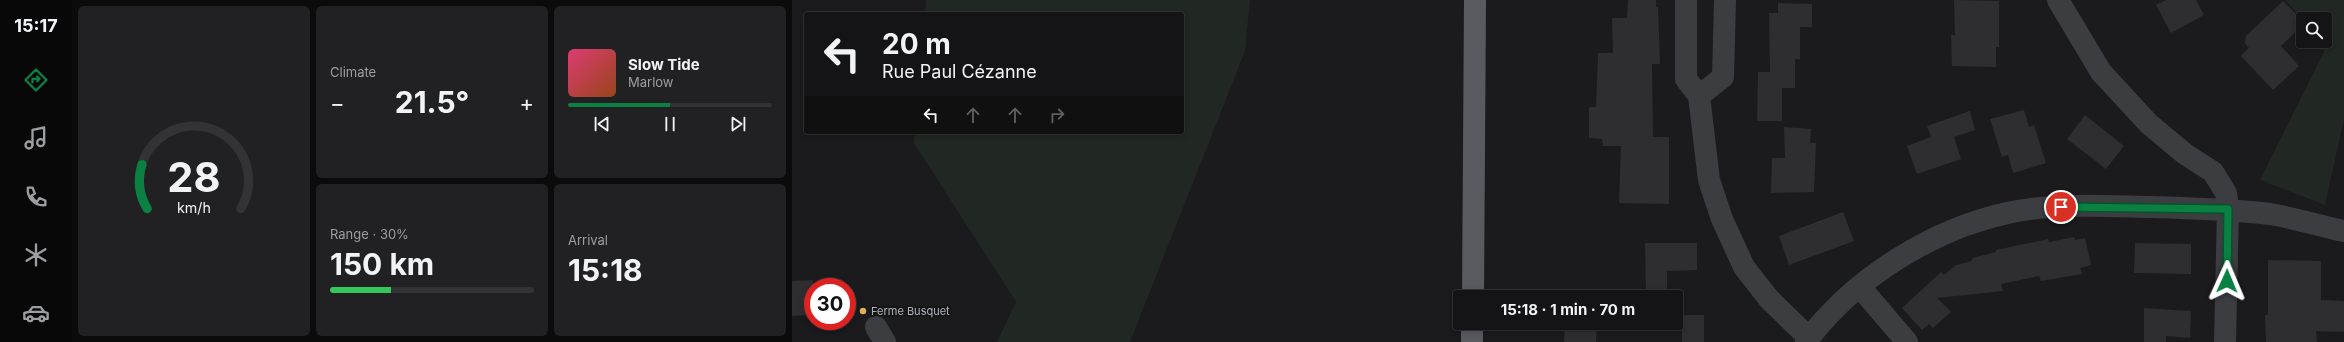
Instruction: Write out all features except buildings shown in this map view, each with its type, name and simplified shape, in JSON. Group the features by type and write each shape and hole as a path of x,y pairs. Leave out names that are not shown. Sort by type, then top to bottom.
{"main road":[{"path":"1473,290 1475,0"},
{"path":"1472,330 1472,342"}],"street":[{"path":"1686,0 1686,79 1699,96 1709,180 1722,219 1744,267 1770,299 1808,340 1831,312 1860,287 1904,256 1955,229 2011,212 2061,207 2228,209 2272,214 2344,231"},
{"path":"1699,96 1722,76 1725,0"},
{"path":"2058,0 2101,72 2149,124 2185,154 2213,172 2226,193 2228,209 2225,342"},
{"path":"1860,287 1907,342"}],"shaded area":[{"path":"926,0 1250,0 1245,51 1130,342 997,342 1016,302 914,143 915,134 1184,134 1184,12 925,12"},
{"path":"2285,0 2344,0 2344,119 2325,205 2260,180 2324,52 2321,48 2332,48 2332,12 2296,12"}],"place":[{"name":"Ferme Busquet","path":"863,311"}],"route":[{"path":"2061,207 2112,206 2228,209 2227,281"}]}
